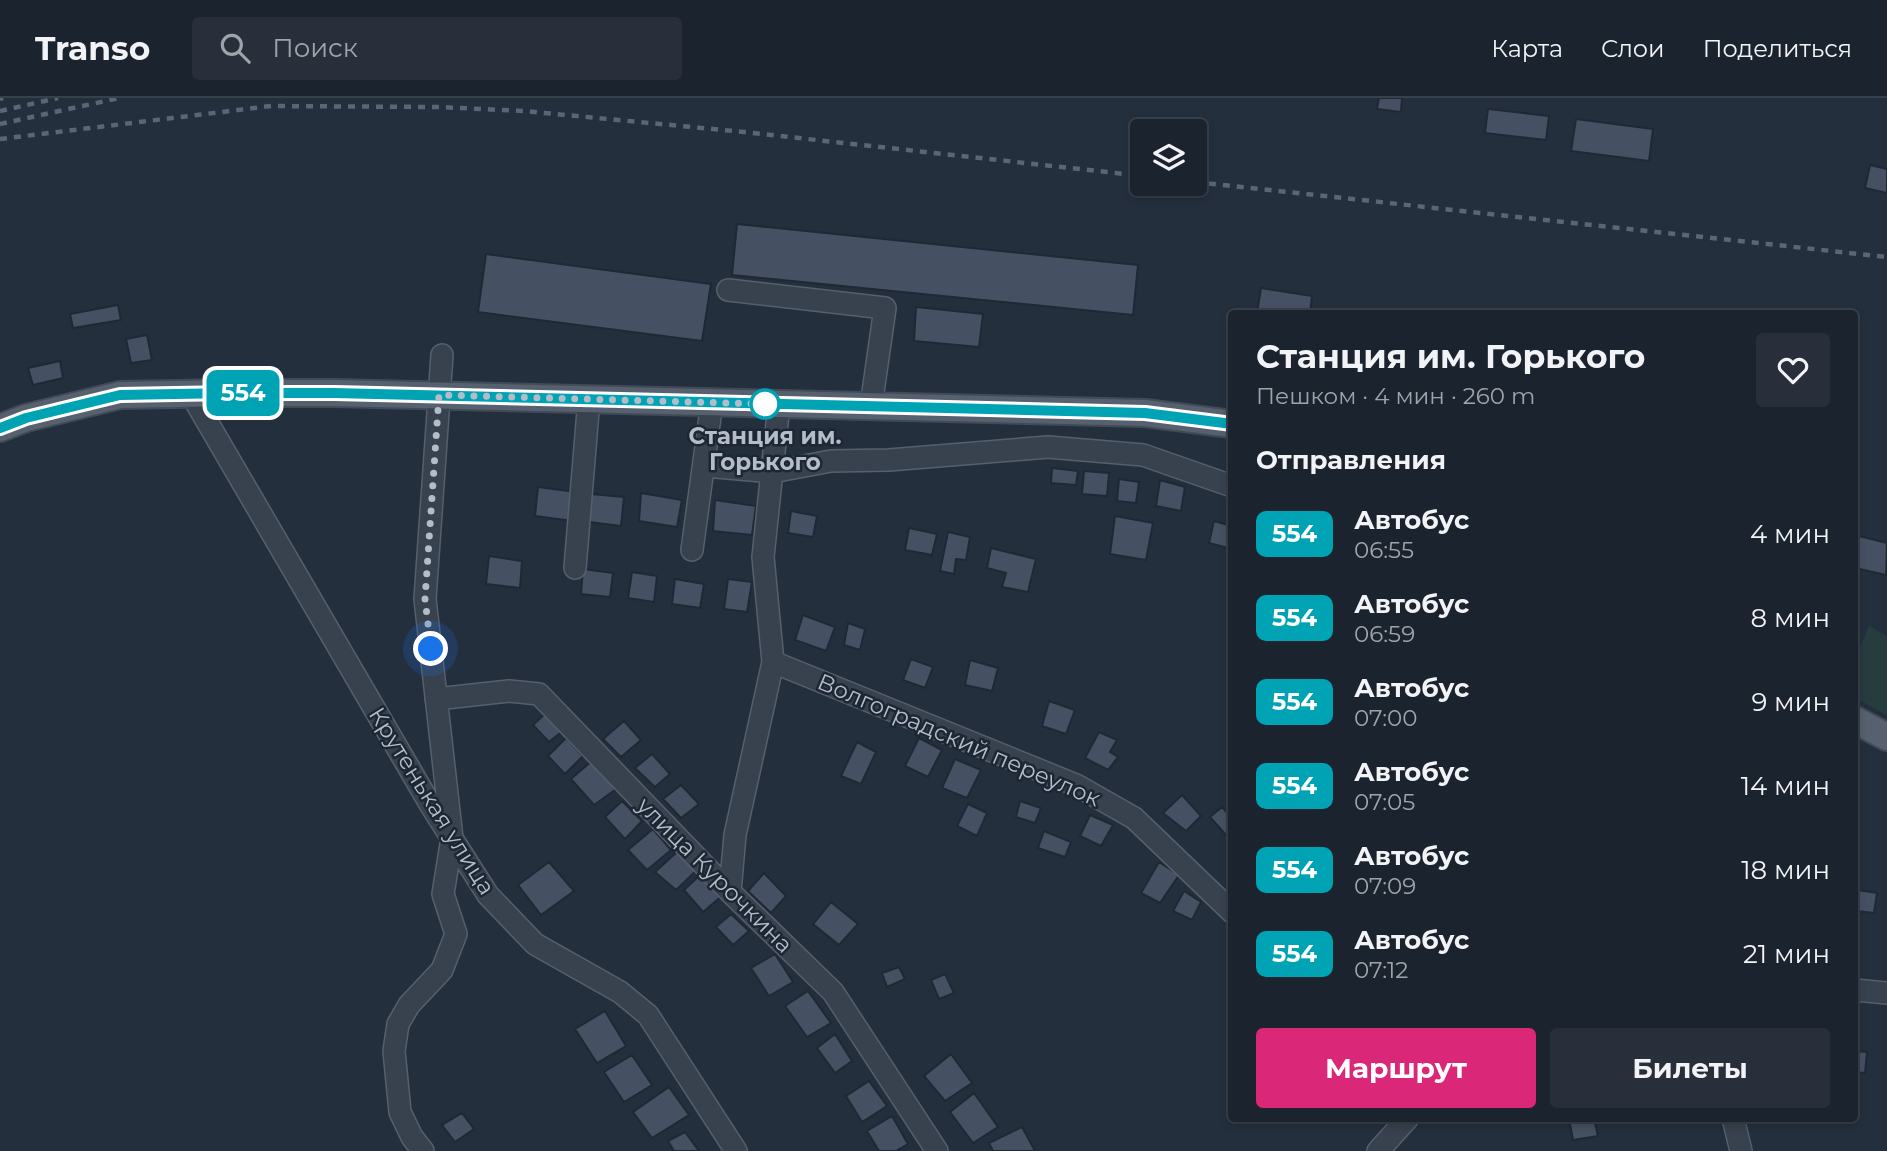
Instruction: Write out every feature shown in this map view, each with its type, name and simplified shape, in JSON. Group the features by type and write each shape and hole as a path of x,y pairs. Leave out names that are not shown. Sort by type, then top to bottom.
{"main road":[{"path":"0,429 26,418 120,395 191,394 439,395 1145,413 1228,423"},
{"path":"1858,722 1887,737"}],"street":[{"path":"728,290 885,308 871,406"},
{"path":"423,1151 412,1137 400,1112 394,1051 397,1024 409,1005 442,970 452,951 456,934 443,894 452,838 425,599 442,355"},
{"name":"Крутенькая улица","path":"191,394 488,895 536,944 620,992 648,1014 736,1151"},
{"path":"575,568 589,399"},
{"path":"692,550 712,402"},
{"path":"730,892 735,835 773,662 763,557 779,404"},
{"path":"705,466 772,472 831,461 889,460 1048,447 1143,455 1228,485"},
{"name":"Волгоградский переулок","path":"773,662 1076,785 1134,818 1228,908"},
{"name":"улица Курочкина","path":"436,699 509,691 539,694 730,892 832,992 937,1151"},
{"path":"1858,990 1887,993"},
{"path":"1378,1151 1404,1122"},
{"path":"1734,1122 1741,1151"}],"green space":[{"path":"1869,626 1887,636 1887,715 1858,700 1858,651"}],"building":[{"path":"1379,98 1402,98 1401,112 1377,109"},
{"path":"1488,109 1549,116 1546,140 1485,133"},
{"path":"1576,119 1653,129 1649,161 1571,151"},
{"path":"1870,165 1887,169 1887,193 1865,188"},
{"path":"737,224 1138,265 1133,315 732,275"},
{"path":"486,254 711,284 702,341 478,312"},
{"path":"1261,288 1312,296 1310,310 1257,310"},
{"path":"118,305 121,320 73,328 70,314"},
{"path":"916,307 983,314 979,347 914,341"},
{"path":"147,335 152,360 131,363 126,339"},
{"path":"60,361 63,378 33,385 28,368"},
{"path":"1052,468 1078,471 1076,485 1051,483"},
{"path":"1084,471 1109,473 1107,496 1082,494"},
{"path":"1119,479 1139,482 1136,503 1117,501"},
{"path":"1160,480 1185,487 1181,511 1156,506"},
{"path":"538,487 576,492 573,521 535,516"},
{"path":"641,493 682,500 677,527 639,521"},
{"path":"591,494 624,497 621,526 589,522"},
{"path":"715,500 756,506 752,535 713,531"},
{"path":"791,511 817,516 813,537 788,533"},
{"path":"1115,516 1153,523 1146,560 1110,554"},
{"path":"1214,521 1228,525 1228,548 1209,543"},
{"path":"909,528 937,534 932,555 905,550"},
{"path":"948,532 970,537 966,560 956,559 954,574 940,571"},
{"path":"1858,536 1887,543 1886,575 1858,569"},
{"path":"991,548 1036,559 1028,592 1002,587 1006,573 987,568"},
{"path":"489,556 522,561 520,588 486,584"},
{"path":"583,569 613,573 610,597 581,594"},
{"path":"632,572 657,576 654,602 628,598"},
{"path":"675,579 704,584 700,608 672,604"},
{"path":"728,579 752,582 747,612 724,609"},
{"path":"803,615 835,627 826,651 795,640"},
{"path":"848,623 865,629 860,650 844,645"},
{"path":"911,659 933,667 925,688 903,680"},
{"path":"970,660 998,668 992,691 965,685"},
{"path":"1049,701 1075,710 1066,734 1042,726"},
{"path":"548,711 565,729 549,742 533,725"},
{"path":"624,721 641,740 621,757 603,739"},
{"path":"1099,732 1117,740 1110,752 1118,757 1108,770 1085,758"},
{"path":"566,738 583,756 565,774 548,756"},
{"path":"919,738 942,750 928,777 905,766"},
{"path":"857,742 876,752 861,784 841,776"},
{"path":"652,754 670,774 655,787 635,768"},
{"path":"594,759 619,787 594,805 571,779"},
{"path":"955,759 981,770 967,798 942,788"},
{"path":"681,785 699,804 681,818 663,799"},
{"path":"1182,795 1201,816 1186,831 1163,813"},
{"path":"622,801 642,821 625,839 605,817"},
{"path":"1020,801 1041,808 1035,823 1016,817"},
{"path":"968,804 987,813 977,836 957,826"},
{"path":"1222,807 1228,814 1228,833 1226,835 1210,817"},
{"path":"1090,815 1113,825 1101,846 1080,836"},
{"path":"653,829 671,850 647,870 628,850"},
{"path":"1044,831 1071,842 1065,857 1038,848"},
{"path":"678,851 697,870 676,890 655,872"},
{"path":"549,862 574,891 541,915 518,885"},
{"path":"1159,862 1179,875 1160,903 1141,893"},
{"path":"702,873 723,895 703,912 684,890"},
{"path":"764,873 786,896 771,913 748,891"},
{"path":"1858,890 1877,893 1874,913 1858,911"},
{"path":"1184,891 1201,902 1192,920 1173,911"},
{"path":"831,902 858,924 839,945 813,924"},
{"path":"731,914 749,931 733,945 716,927"},
{"path":"775,954 793,982 769,996 751,968"},
{"path":"899,967 905,979 887,987 882,973"},
{"path":"945,974 954,993 939,999 931,980"},
{"path":"808,991 831,1023 807,1037 785,1006"},
{"path":"605,1011 626,1046 597,1063 575,1029"},
{"path":"835,1034 852,1061 835,1073 817,1048"},
{"path":"1858,1051 1867,1052 1865,1073 1858,1072"},
{"path":"951,1054 972,1083 945,1101 924,1076"},
{"path":"632,1055 652,1085 624,1102 604,1072"},
{"path":"869,1081 887,1106 862,1122 846,1096"},
{"path":"669,1087 689,1115 652,1138 633,1112"},
{"path":"974,1093 998,1127 973,1143 950,1112"},
{"path":"462,1113 474,1129 455,1142 442,1125"},
{"path":"892,1116 908,1144 896,1151 879,1151 867,1131"},
{"path":"1570,1122 1595,1122 1598,1136 1573,1140"},
{"path":"1022,1127 1035,1151 993,1151 989,1143"},
{"path":"685,1132 699,1151 674,1151 668,1141"}],"railway":[{"path":"0,111 58,98"},
{"path":"0,124 119,98"},
{"path":"0,139 271,106 438,107 524,111 744,132 1130,175"},
{"path":"1207,183 1887,257"}],"bus line":[{"name":"554","path":"0,428 26,418 120,395 231,393 334,393 1145,413 1228,423"}],"place":[{"name":"Станция им. Горького","path":"765,404"}],"route":[{"path":"431,649 425,599 439,395 765,404"}]}
